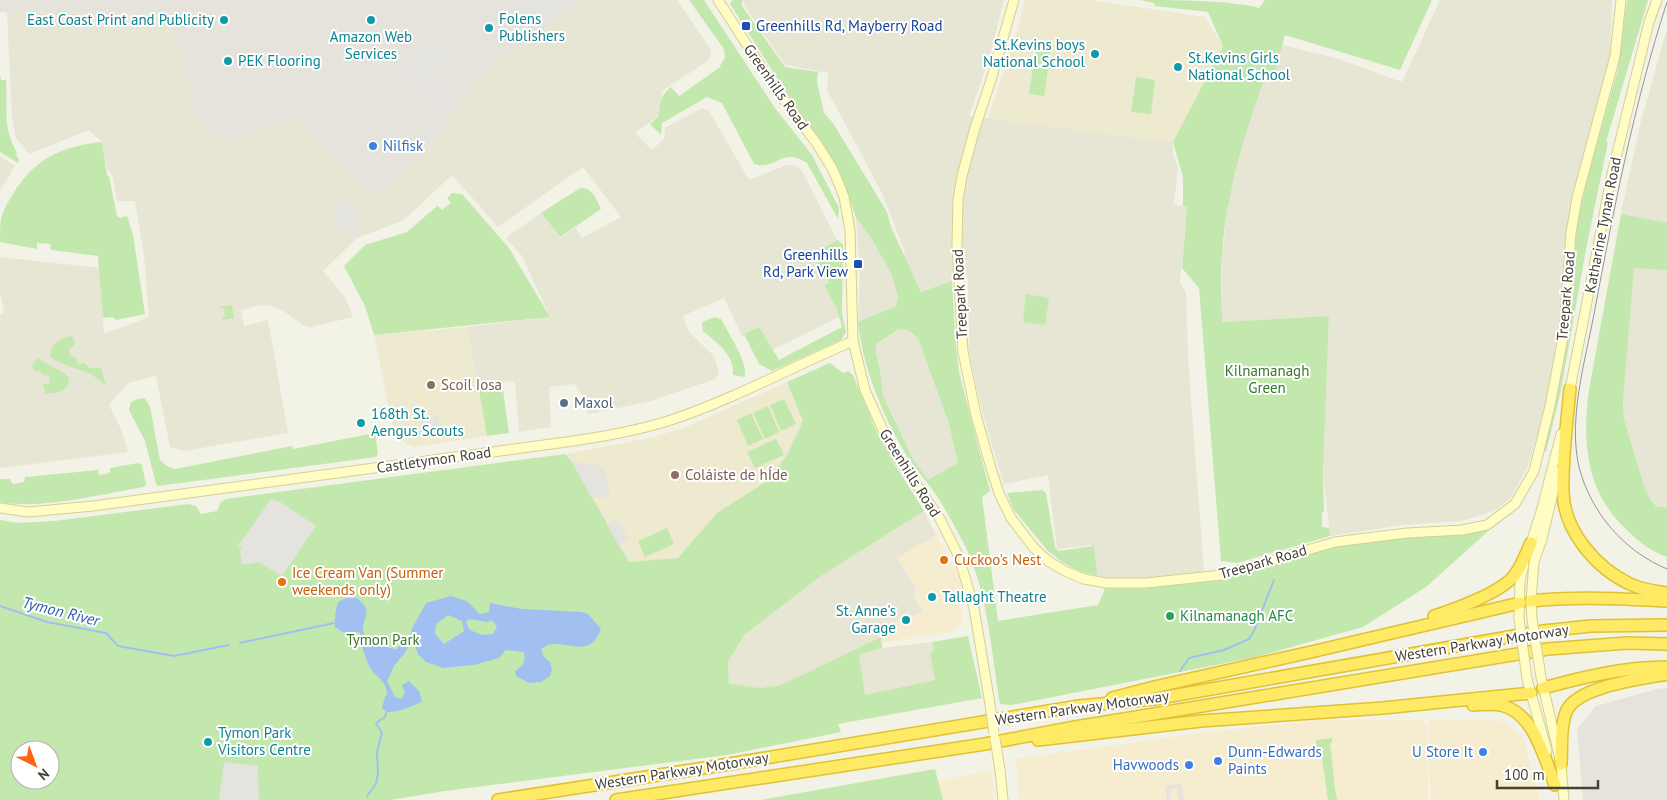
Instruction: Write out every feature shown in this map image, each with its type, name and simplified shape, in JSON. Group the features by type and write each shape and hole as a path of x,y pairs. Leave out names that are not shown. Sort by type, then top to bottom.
{"highway":[{"path":"1570,389 1563,493 1566,510 1574,531 1590,554 1615,576 1639,588 1667,593"},
{"path":"1366,638 1440,614 1504,585 1514,576 1532,543"},
{"path":"1079,706 1162,685 1525,602 1548,599 1667,601"},
{"name":"Western Parkway Motorway","path":"498,800 723,766 1079,706 1154,699 1543,631 1590,626 1667,625"},
{"name":"Western Parkway Motorway","path":"616,800 985,744 1075,727 1548,649 1610,644 1667,644"},
{"path":"1542,682 1625,669 1667,667"},
{"path":"1560,764 1563,726 1568,709 1575,701 1584,694 1605,687 1667,674"},
{"path":"1419,705 1531,693"},
{"path":"985,744 1012,743 1201,721 1419,705 1500,705 1511,709 1521,716 1533,732 1555,785"}],"street":[{"name":"Greenhills Road","path":"718,0 775,88 817,144 832,168 844,197 850,230 853,341 865,390 877,419 896,455 942,522 959,557 974,608 1000,770 1003,800"},
{"name":"Treepark Road","path":"1014,0 975,128 962,176 958,200 958,262 963,352 976,415 991,468 999,493 1011,518 1034,548 1048,561 1084,579 1106,583 1146,583 1222,575 1336,542 1407,533 1462,530 1487,524 1515,504 1534,471 1550,406 1564,332 1571,233 1577,198 1615,56 1621,0"},
{"name":"Katharine Tynan Road","path":"1564,800 1560,764 1542,682 1532,619 1520,582 1558,452 1612,174 1649,22 1657,0"},
{"name":"Castletymon Road","path":"0,508 28,512 93,506 623,433 670,420 718,402 853,341"},
{"name":"Katharine Tynan Road","path":"1558,452 1558,473 1542,539 1519,618 1527,679 1560,800"},
{"path":"1531,693 1542,682"}],"shaded area":[{"path":"0,0 587,0 489,68 416,160 381,197 375,195 295,117 236,141 228,139 226,135 215,132 197,118 180,49 180,40 164,15 0,12"},
{"path":"510,0 579,0 565,13 560,13 541,30"},
{"path":"587,0 677,0 711,50 710,55 708,61 663,90 657,117 635,133 652,150 664,139 665,128 702,108 709,111 749,180 787,165 795,165 802,171 839,244 816,255 829,282 824,285 837,309 839,317 772,350 759,327 742,336 724,298 683,316 689,332 714,356 719,373 715,379 648,402 588,414 583,397 575,384 549,387 551,427 519,432 515,381 478,385 467,327 550,317 522,256 506,238 541,213 560,238 575,227 582,238 621,217 583,167 498,227 452,175 404,220 357,238 323,271 345,297 353,317 311,327 303,325 282,310 272,306 260,305 241,310 244,326 268,320 288,433 184,451 170,447 156,376 128,383 109,405 121,429 128,452 0,468 0,315 4,312 0,291 0,257 100,268 104,334 149,317 144,256 135,201 117,201 112,174 107,170 102,142 89,130 29,154 16,138 12,117 7,12 164,15 180,40 180,49 197,118 215,132 226,135 236,141 295,117 375,195 380,197 416,160 489,68"},
{"path":"742,0 1004,0 990,56 969,116 1173,142 1173,156 1178,166 1174,205 1187,207 1180,283 1186,293 1188,358 1204,572 1144,578 1105,579 1095,577 1091,545 1057,549 1048,475 1004,484 983,415 969,352 968,276 921,292 904,258 905,253 882,193 827,90 828,73 785,65"},
{"path":"1024,0 1089,0 1205,17 1223,46 1173,142 988,119 1018,28"},
{"path":"1440,0 1612,0 1610,58 1572,201 1561,325 1546,405 1528,466 1510,499 1499,508 1461,521 1403,525 1330,536 1323,471 1329,316 1222,322 1222,257 1229,200 1248,122 1266,74 1274,77 1282,45 1336,58 1402,82"},
{"path":"1667,29 1667,508 1657,506 1645,489 1624,419 1623,400 1634,269 1621,213 1641,121"},
{"path":"433,36 476,77 472,82 454,64 448,68 445,65 433,77 459,103 427,145 421,139 444,112 404,74 402,61 406,57 415,55 415,47 424,37"},
{"path":"0,156 15,166 0,191"},
{"path":"353,199 360,234 355,236 349,229 338,230 333,203"},
{"path":"856,218 871,238 891,273 898,299 896,306 858,322 860,278"},
{"name":"Scoil Iosa","path":"467,327 487,436 414,447 395,438 374,335"},
{"path":"899,329 905,329 914,333 918,338 949,424 959,463 928,480 913,459 883,396 876,344"},
{"name":"Coláiste de hÍde","path":"787,382 803,421 787,455 767,481 717,513 678,558 629,562 572,462 565,454 654,437 686,427"},
{"path":"438,416 440,426 443,426 444,431 419,436 417,430 422,428 420,420"},
{"path":"572,462 600,465 600,469 604,469 610,490 607,497 591,497"},
{"path":"271,499 280,502 316,526 282,576 258,562 242,565 240,552 242,548 238,546"},
{"path":"924,511 936,535 922,544 916,589 913,591 923,611 913,617 912,615 880,627 881,637 781,685 760,688 729,685 728,662 744,635 821,576"},
{"path":"618,519 629,540 619,546 607,525"},
{"path":"936,535 958,575 962,590 956,593 962,614 962,625 954,631 882,643 879,627 923,611 913,591 916,589 897,558"},
{"path":"894,561 897,561 916,590 913,592"},
{"path":"932,642 934,649 930,654 935,680 865,695 859,655 882,648"},
{"path":"1667,688 1667,800 1583,800 1577,729 1596,706"},
{"path":"1429,719 1503,721 1523,736 1540,800 1431,800 1428,750"},
{"path":"1321,720 1423,720 1427,726 1428,800 1019,800 1016,759 1208,732"},
{"path":"224,762 258,766 259,800 219,800"},
{"path":"992,770 994,800 943,800 938,781"},
{"path":"1181,784 1184,800 1179,800 1177,788 1169,790 1171,800 1167,800 1165,786"}],"green space":[{"path":"689,0 704,0 775,108 812,155 839,208 838,219 807,163 798,158 791,157 768,164 754,164 722,103 707,97 662,123 661,135 650,124 658,117 661,100 667,90 671,87 679,96 719,68 725,57 724,49"},
{"path":"733,0 742,0 742,6 785,67 818,72 817,82 824,113 833,123 887,212 891,227 921,292 952,281 959,372 990,491 982,497 998,621 1098,605 1106,586 1243,574 1336,545 1407,536 1463,534 1505,516 1426,587 1363,627 1256,657 1012,705 1000,704 983,600 971,560 939,499 911,462 898,441 875,392 864,357 858,322 896,306 898,298 891,273 871,238 856,218 844,183 730,4","holes":["902,329 909,331 918,338 949,424 958,463 928,480 913,459 883,396 876,344"]},
{"name":"Kilnamanagh Green","path":"1140,0 1217,2 1259,8 1265,0 1432,0 1400,70 1285,35 1274,77 1266,74 1258,96 1232,186 1224,233 1221,264 1222,322 1329,316 1322,527 1329,528 1330,536 1237,563 1221,561 1199,288 1182,268 1187,207 1183,206 1183,177 1173,142 1223,46 1208,12 1155,6 1154,3"},
{"path":"1627,0 1648,0 1606,142 1608,142 1586,249 1561,390 1546,452 1544,451 1563,367 1570,322 1577,225 1588,175 1618,69"},
{"path":"1037,42 1051,43 1048,67 1034,65"},
{"path":"1033,67 1048,69 1044,96 1029,94"},
{"path":"0,74 1,80 6,80 7,126 17,153 18,163 0,152"},
{"path":"1136,77 1155,80 1151,114 1131,112"},
{"path":"102,142 107,176 109,176 117,216 120,218 127,216 133,235 145,314 116,320 113,317 103,318 98,256 51,250 50,244 37,243 37,249 0,242 0,227 4,209 21,182 30,172 50,156 62,151"},
{"path":"580,188 588,189 591,192 601,209 560,237 541,213"},
{"path":"452,193 462,194 509,248 550,317 374,335 365,306 344,266 365,245 407,232 436,207 438,206 442,210 451,203 447,198"},
{"path":"1621,214 1667,223 1667,270 1634,268 1623,400 1624,419 1645,489 1656,506 1667,508 1667,557 1656,553 1642,543 1615,517 1604,501 1596,484 1590,467 1587,449 1586,430 1589,390"},
{"path":"838,240 843,245 842,313 846,332 841,340 772,371 759,364 744,334 759,327 779,360 842,327 837,309 824,285 829,282 812,254"},
{"path":"1026,294 1049,298 1045,325 1023,322"},
{"path":"232,305 234,318 222,320 225,317 224,308 219,307"},
{"path":"715,317 721,319 737,348 744,364 745,377 733,375 733,368 728,355 703,331 702,322"},
{"path":"71,336 75,341 74,346 69,348 70,356 75,357 78,364 85,363 89,368 101,368 106,385 91,374 58,362 50,356 56,342"},
{"path":"37,358 65,374 69,378 67,387 58,392 45,394 43,384 50,383 49,376 43,375 39,371 34,371 32,366"},
{"name":"Tymon Park","path":"830,363 843,373 848,371 853,375 877,433 924,511 821,576 744,635 728,662 729,684 760,688 781,685 881,637 882,648 859,655 865,695 935,680 930,654 934,649 932,642 968,636 982,698 838,724 841,732 727,755 445,791 391,800 0,800 0,520 18,523 54,521 189,504 196,506 201,514 217,511 220,503 226,499 565,454 572,462 629,562 678,558 717,513 767,481 787,455 803,421 787,382"},
{"path":"502,382 509,433 487,436 478,385"},
{"path":"145,398 150,407 160,460 167,466 175,469 292,446 293,449 375,433 378,454 376,457 158,486 145,441 129,410 131,402"},
{"path":"784,399 796,424 781,431 770,405"},
{"path":"768,406 779,432 765,439 753,413"},
{"path":"751,413 763,439 748,446 737,420"},
{"path":"776,439 784,455 755,468 747,452"},
{"path":"138,463 142,465 146,485 144,487 52,503 16,504 0,502 0,479 10,479 13,484 24,482 25,477 98,470 99,475 110,473 110,468"},
{"path":"1042,490 1046,493 1055,547 1058,551 1094,546 1097,575 1081,572 1062,562 1048,551 1014,510 1007,493"},
{"path":"667,528 674,544 645,557 638,541"},
{"path":"1332,738 1330,744 1337,800 1328,800 1321,751 1317,750 1316,740"},
{"path":"935,769 943,800 760,800"}],"water":[{"path":"451,596 467,601 480,614 489,612 490,603 522,609 582,612 588,614 601,629 597,638 586,646 552,644 541,649 544,657 550,662 552,669 550,676 541,682 529,683 516,676 515,671 523,663 525,658 524,652 506,650 499,658 474,665 443,668 426,662 418,654 411,630 426,603","holes":["448,615 462,621 464,631 444,644 435,634 436,624","469,619 487,622 492,620 497,627 493,634 480,634 469,629 466,622"]},
{"path":"346,598 357,598 366,608 367,612 363,631 364,635 369,639 376,643 378,640 382,644 394,649 397,649 400,644 406,643 409,645 387,681 395,697 401,699 405,693 402,685 409,681 419,691 422,702 396,711 387,712 382,708 387,690 369,665 360,640 362,637 359,632 346,634 335,627 338,602"}],"waterway":[{"path":"1180,671 1189,658 1224,650 1249,639 1274,580"},
{"name":"Tymon River","path":"0,606 47,622 106,633 118,646 174,656 229,645"},
{"name":"Tymon River","path":"240,643 334,623"},
{"path":"367,796 376,784 378,772 377,752 382,733 376,723 385,717 387,710"}],"tram line":[{"path":"1667,2 1644,79 1617,196 1582,371 1575,430 1576,449 1584,484 1601,515 1623,541 1651,561 1667,569"}],"place":[{"name":"East Coast Print and Publicity","path":"224,20"},
{"name":"Amazon Web Services","path":"371,20"},
{"name":"Greenhills Rd, Mayberry Road","path":"746,26"},
{"name":"Folens Publishers","path":"489,28"},
{"name":"St.Kevins boys National School","path":"1095,54"},
{"name":"PEK Flooring","path":"228,61"},
{"name":"St.Kevins Girls National School","path":"1178,67"},
{"name":"Nilfisk","path":"373,146"},
{"name":"Greenhills Rd, Park View","path":"858,264"},
{"name":"Scoil Iosa","path":"431,385"},
{"name":"Maxol","path":"564,403"},
{"name":"168th St. Aengus Scouts","path":"361,423"},
{"name":"Coláiste de hÍde","path":"675,475"},
{"name":"Cuckoo's Nest","path":"944,560"},
{"name":"Ice Cream Van (Summer weekends only)","path":"282,582"},
{"name":"Tallaght Theatre","path":"932,597"},
{"name":"Kilnamanagh AFC","path":"1170,616"},
{"name":"St. Anne's Garage","path":"906,620"},
{"name":"Tymon Park Visitors Centre","path":"208,742"},
{"name":"U Store It","path":"1483,752"},
{"name":"Dunn-Edwards Paints","path":"1218,761"},
{"name":"Havwoods","path":"1189,765"}]}
